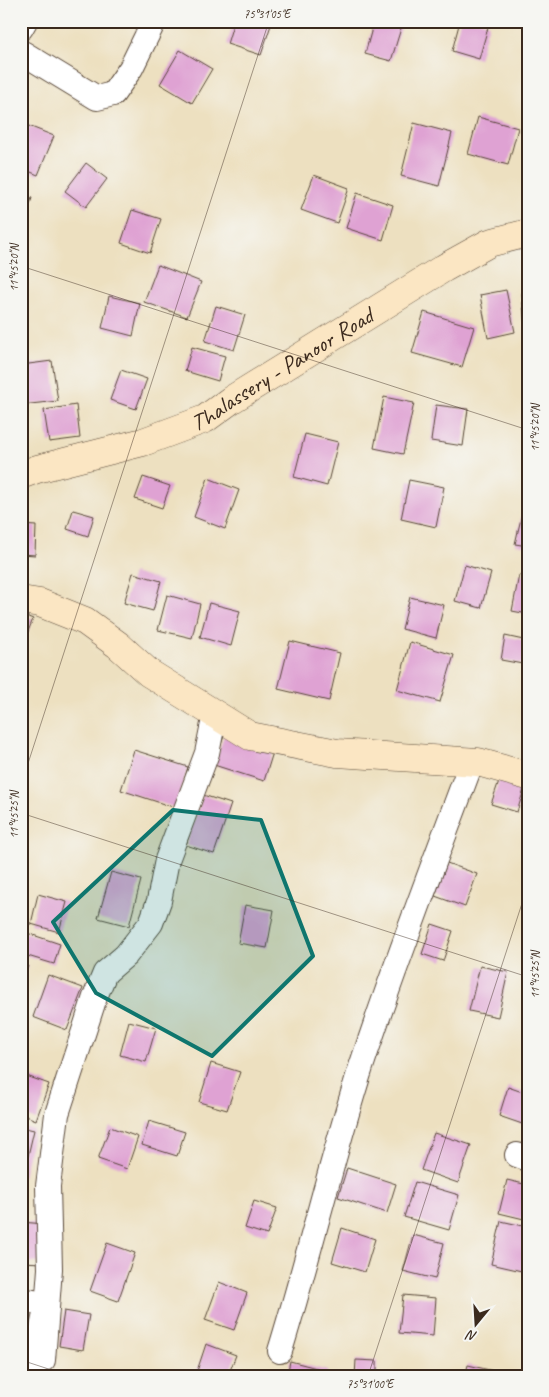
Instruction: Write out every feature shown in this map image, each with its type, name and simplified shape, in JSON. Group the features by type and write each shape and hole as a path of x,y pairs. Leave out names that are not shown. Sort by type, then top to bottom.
{"main road":[{"name":"Thalassery - Panoor Road","path":"21,476 37,469 142,442 205,419 231,400 489,242 528,233"},
{"path":"21,600 40,604 85,621 118,645 149,672 250,736 338,753 472,761 528,776"}],"street":[{"path":"21,28 25,21"},
{"path":"21,54 23,53 97,98 113,94 131,68 154,21"},
{"path":"38,1368 50,1269 48,1186 57,1114 95,997 105,973 126,955 151,923 159,901 167,860 207,754 215,714"},
{"path":"280,1351 361,1069 403,943 472,761"},
{"path":"21,1300 47,1304"}],"highlighted area":[{"path":"173,810 261,820 313,956 212,1056 96,993 53,922"}],"building":[{"path":"234,21 258,21 271,25 261,55 227,44"},
{"path":"374,21 388,21 402,25 391,61 365,54"},
{"path":"460,21 479,21 489,24 479,59 452,51"},
{"path":"180,50 212,69 192,103 160,84"},
{"path":"478,117 518,128 508,165 468,154"},
{"path":"21,123 54,136 38,175 21,168"},
{"path":"414,123 452,133 439,186 401,176"},
{"path":"86,163 107,179 86,207 65,191"},
{"path":"314,175 349,188 337,223 301,210"},
{"path":"357,193 393,205 383,240 346,228"},
{"path":"21,195 32,198 22,228 21,228"},
{"path":"132,210 161,219 150,253 121,243"},
{"path":"158,265 201,282 187,317 144,302"},
{"path":"506,290 515,332 488,338 480,295"},
{"path":"528,292 528,340 526,340 522,293"},
{"path":"109,296 140,303 133,336 102,328"},
{"path":"216,306 245,315 234,350 205,341"},
{"path":"424,312 474,327 462,367 412,353"},
{"path":"192,347 225,356 218,381 185,371"},
{"path":"52,361 58,401 21,405 21,365"},
{"path":"121,370 147,379 136,409 110,400"},
{"path":"384,397 414,403 403,454 374,448"},
{"path":"76,405 80,438 49,442 44,410"},
{"path":"436,405 468,409 463,446 431,441"},
{"path":"305,434 338,442 327,486 294,477"},
{"path":"143,477 170,486 162,508 135,499"},
{"path":"208,478 239,490 225,529 194,517"},
{"path":"409,480 444,487 436,527 401,519"},
{"path":"73,510 94,516 88,536 67,529"},
{"path":"523,510 528,511 528,546 515,544"},
{"path":"21,525 36,526 35,555 21,554"},
{"path":"465,565 491,573 481,608 455,601"},
{"path":"133,573 161,581 153,611 124,603"},
{"path":"519,575 528,576 528,614 512,611"},
{"path":"167,595 200,604 192,638 158,630"},
{"path":"410,597 444,605 436,638 402,629"},
{"path":"209,603 240,611 231,646 200,637"},
{"path":"21,614 33,619 21,649"},
{"path":"505,636 528,641 528,665 501,660"},
{"path":"290,641 340,653 329,701 278,689"},
{"path":"410,642 454,655 440,702 397,690"},
{"path":"225,733 274,749 264,781 214,765"},
{"path":"134,750 188,767 176,808 121,790"},
{"path":"500,778 525,786 517,812 491,804"},
{"path":"203,795 231,804 214,854 186,845"},
{"path":"447,863 477,874 465,907 435,896"},
{"path":"111,872 141,880 129,926 98,918"},
{"path":"38,894 67,902 59,932 31,924"},
{"path":"245,905 274,910 267,948 238,943"},
{"path":"432,924 453,931 443,961 422,954"},
{"path":"24,932 60,944 54,964 21,954 21,940"},
{"path":"21,963 28,966 21,980"},
{"path":"480,966 508,972 498,1017 469,1011"},
{"path":"48,975 83,988 67,1030 33,1017"},
{"path":"129,1021 156,1028 146,1062 120,1055"},
{"path":"211,1063 240,1072 227,1110 199,1102"},
{"path":"21,1074 49,1084 36,1120 21,1114"},
{"path":"508,1087 528,1094 528,1126 499,1116"},
{"path":"149,1121 185,1132 177,1156 142,1145"},
{"path":"21,1127 34,1130 23,1177 21,1177"},
{"path":"110,1127 138,1137 127,1169 98,1159"},
{"path":"434,1133 471,1145 458,1183 421,1170"},
{"path":"347,1168 396,1184 387,1213 338,1197"},
{"path":"507,1180 528,1185 528,1220 499,1213"},
{"path":"415,1182 459,1195 449,1230 404,1217"},
{"path":"254,1201 277,1208 267,1235 245,1228"},
{"path":"501,1221 528,1227 528,1266 526,1272 491,1264"},
{"path":"21,1222 45,1224 43,1263 21,1262"},
{"path":"342,1228 375,1239 365,1272 332,1262"},
{"path":"413,1235 444,1243 435,1279 403,1271"},
{"path":"107,1243 135,1253 118,1301 90,1291"},
{"path":"219,1282 247,1293 234,1330 205,1320"},
{"path":"403,1295 436,1298 433,1336 399,1333"},
{"path":"64,1311 89,1315 83,1350 59,1346"},
{"path":"21,1319 38,1323 31,1347 21,1345"},
{"path":"206,1344 236,1355 228,1376 200,1376 196,1374"},
{"path":"356,1360 377,1361 377,1376 355,1376"},
{"path":"290,1361 328,1371 327,1376 287,1376"},
{"path":"468,1365 494,1371 493,1376 465,1376"}]}
